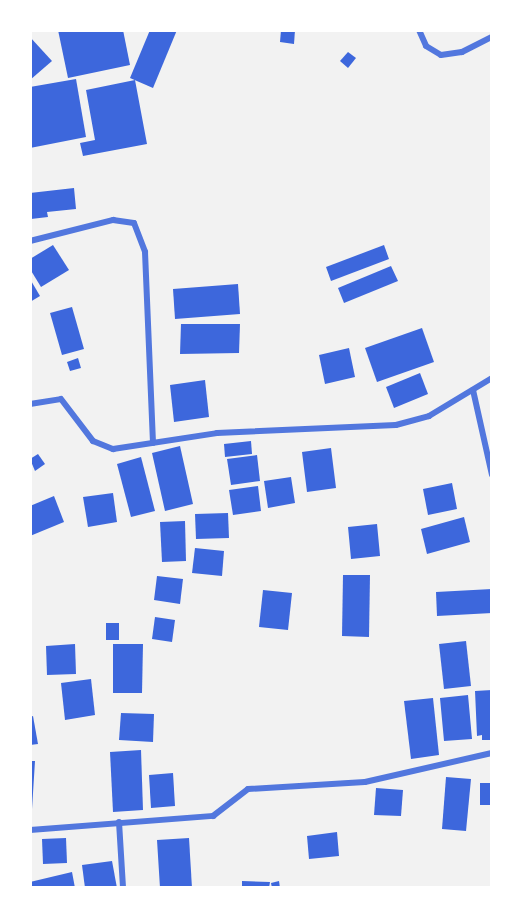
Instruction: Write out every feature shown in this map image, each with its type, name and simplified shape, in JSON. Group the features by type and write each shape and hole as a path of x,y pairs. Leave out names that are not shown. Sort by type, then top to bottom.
{"street":[{"path":"419,30 426,46 441,55 462,52 492,37"},
{"path":"30,241 113,220 134,223 146,252 153,443"},
{"path":"30,404 61,399 93,441 102,447 153,443 217,433 396,425 429,416 492,378"},
{"path":"473,390 492,475"},
{"path":"30,830 213,816 248,789 365,782 492,753"},
{"path":"119,822 123,888"}],"building":[{"path":"58,30 123,30 130,65 68,78"},
{"path":"150,30 177,30 153,88 130,78"},
{"path":"281,30 295,30 294,44 280,42"},
{"path":"30,37 52,61 30,80"},
{"path":"348,52 356,58 348,68 340,61"},
{"path":"76,79 86,137 30,148 30,87"},
{"path":"135,80 147,144 83,156 80,143 95,140 86,90"},
{"path":"74,188 76,209 47,212 48,217 31,219 30,193"},
{"path":"53,245 69,270 41,287 30,269 30,259"},
{"path":"384,245 389,259 331,281 326,267"},
{"path":"391,266 398,281 344,303 338,288"},
{"path":"30,279 40,296 30,302"},
{"path":"238,284 240,314 175,319 173,289"},
{"path":"72,307 84,349 62,355 50,313"},
{"path":"181,324 240,324 239,353 180,354"},
{"path":"422,328 434,362 377,382 365,348"},
{"path":"349,348 355,377 325,384 319,355"},
{"path":"78,358 81,368 70,371 67,362"},
{"path":"420,373 428,394 394,408 386,387"},
{"path":"205,380 209,417 174,422 170,385"},
{"path":"251,441 252,454 225,457 224,444"},
{"path":"180,446 193,504 165,511 152,453"},
{"path":"331,448 336,488 307,492 302,452"},
{"path":"38,454 45,464 35,471 30,459"},
{"path":"257,455 260,481 231,485 227,459"},
{"path":"141,457 155,511 131,517 117,464"},
{"path":"291,477 295,503 268,508 264,481"},
{"path":"452,483 457,509 428,515 423,489"},
{"path":"258,486 261,511 233,515 229,490"},
{"path":"113,493 117,522 88,527 83,497"},
{"path":"54,496 64,522 30,536 30,506"},
{"path":"228,513 229,538 196,539 195,514"},
{"path":"464,517 470,542 427,554 421,529"},
{"path":"185,521 186,561 162,562 160,522"},
{"path":"377,524 380,556 351,559 348,527"},
{"path":"195,548 224,551 222,576 192,573"},
{"path":"343,575 370,575 369,637 342,636"},
{"path":"157,576 183,579 180,604 154,600"},
{"path":"492,589 492,613 437,616 436,592"},
{"path":"263,590 292,593 288,630 259,627"},
{"path":"155,617 175,620 172,642 152,639"},
{"path":"106,623 119,623 119,640 106,640"},
{"path":"466,641 471,686 444,689 439,644"},
{"path":"75,644 76,674 47,675 46,646"},
{"path":"113,644 143,644 142,693 113,693"},
{"path":"91,679 95,715 65,720 61,683"},
{"path":"492,690 492,740 482,740 482,735 477,736 475,691"},
{"path":"468,695 472,739 444,741 440,698"},
{"path":"433,698 439,755 411,759 404,701"},
{"path":"121,713 154,714 153,742 119,740"},
{"path":"33,716 38,744 30,745 30,717"},
{"path":"141,750 143,810 113,812 110,752"},
{"path":"30,761 35,761 32,809 30,809"},
{"path":"173,773 175,806 151,808 149,775"},
{"path":"446,777 471,779 466,831 442,829"},
{"path":"480,783 492,783 492,805 480,805"},
{"path":"376,788 403,790 401,816 374,815"},
{"path":"337,832 339,856 309,859 307,836"},
{"path":"66,838 67,863 43,864 42,839"},
{"path":"189,838 192,888 160,888 157,840"},
{"path":"112,861 117,888 85,888 82,865"},
{"path":"72,872 75,888 30,888 30,882"},
{"path":"242,881 270,882 269,888 242,888"},
{"path":"279,881 280,888 272,888 271,883"}]}
